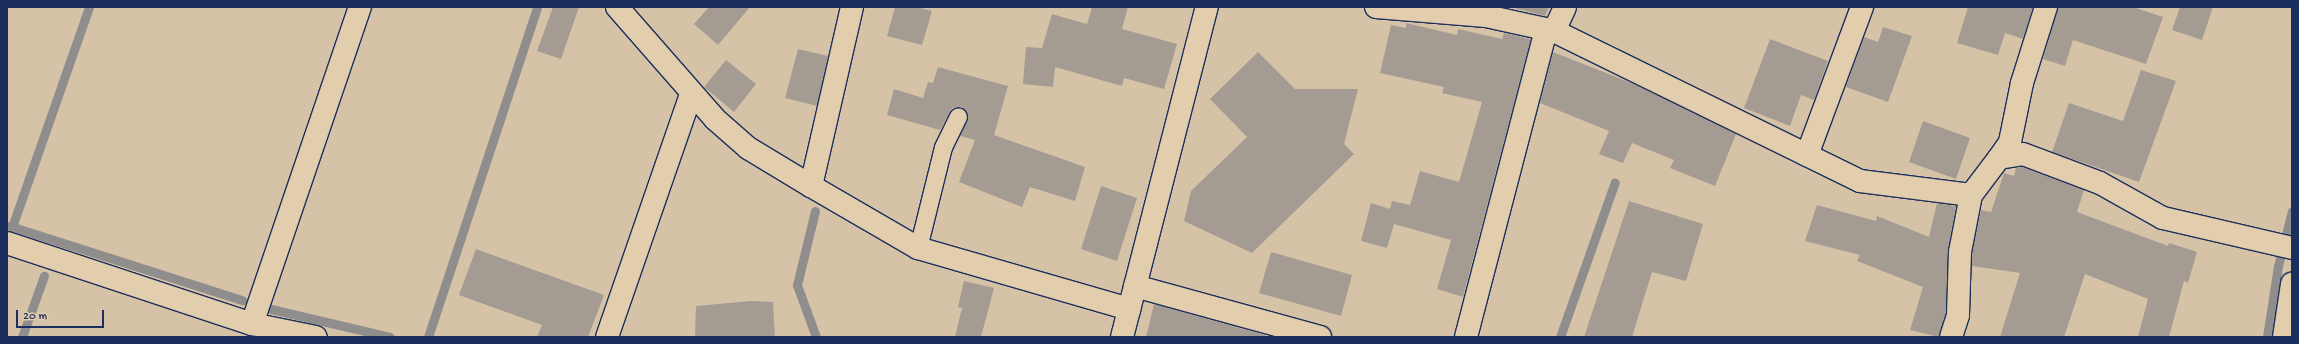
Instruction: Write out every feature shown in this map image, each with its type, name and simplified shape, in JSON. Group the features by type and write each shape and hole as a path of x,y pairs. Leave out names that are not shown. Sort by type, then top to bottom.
{"street":[{"path":"252,324 360,7"},
{"path":"617,7 691,94 748,148 810,186 918,248 1129,310"},
{"path":"810,186 852,7"},
{"path":"1122,337 1207,7"},
{"path":"1376,7 1486,16 1550,30 1860,180 1971,195"},
{"path":"1466,337 1550,30 1565,7"},
{"path":"1807,155 1862,7"},
{"path":"1951,337 1958,315 1960,252 1971,195 2010,142 2022,83 2046,7"},
{"path":"608,337 691,94"},
{"path":"1999,158 2023,154 2100,183 2163,218 2291,247"},
{"path":"7,243 252,324 316,337"},
{"path":"2284,337 2292,284"},
{"path":"1135,286 1320,337"}],"lane":[{"path":"918,248 943,147 958,116"}],"building":[{"path":"553,7 579,7 561,59 537,51"},
{"path":"709,7 750,7 718,45 694,24"},
{"path":"895,7 917,7 932,11 922,45 887,36"},
{"path":"1092,7 1128,7 1122,29 1177,44 1164,89 1124,78 1122,86 1055,67 1053,87 1023,84 1026,47 1042,48 1052,14 1087,24"},
{"path":"1510,7 1549,7 1545,16"},
{"path":"1968,7 2033,7 2023,39 2005,33 1998,55 1957,43"},
{"path":"2058,7 2133,7 2163,17 2146,64 2073,40 2065,66 2043,59"},
{"path":"2180,7 2213,7 2202,40 2172,30"},
{"path":"1406,23 1457,35 1458,29 1502,39 1504,33 1531,39 1463,297 1437,289 1451,240 1394,224 1387,248 1361,241 1371,203 1390,209 1392,201 1410,205 1420,171 1459,182 1482,102 1442,93 1444,87 1380,73 1391,25 1406,28"},
{"path":"1883,27 1912,36 1888,102 1846,87 1864,37 1878,42"},
{"path":"1770,39 1828,61 1814,100 1801,95 1790,126 1744,108"},
{"path":"798,49 828,56 817,106 785,98"},
{"path":"1258,52 1295,89 1358,89 1344,144 1354,154 1252,253 1184,221 1191,191 1247,137 1210,99"},
{"path":"1553,52 1634,84 1736,134 1715,186 1670,168 1674,160 1632,143 1623,163 1599,154 1609,131 1540,103"},
{"path":"726,60 756,84 734,112 704,87"},
{"path":"938,67 1008,86 994,135 1085,167 1075,201 1030,187 1022,207 959,182 975,140 960,136 968,116 962,107 952,108 940,130 887,115 894,89 923,98 928,82 933,83"},
{"path":"2141,70 2176,81 2139,182 2052,152 2069,103 2123,121"},
{"path":"1923,121 1970,138 1956,179 1909,162"},
{"path":"2022,167 2084,190 2077,212 2168,246 2169,243 2197,252 2188,283 2184,281 2169,337 2138,337 2148,299 2085,274 2064,337 2000,337 2020,273 1972,266 1972,253 1981,210 1991,212 2004,173 2014,176 2016,168"},
{"path":"1101,186 1137,198 1117,261 1081,249"},
{"path":"1629,201 1703,224 1686,281 1652,272 1632,337 1584,337"},
{"path":"1937,203 1956,206 1948,251 1946,313 1939,337 1910,330 1923,287 1857,261 1860,255 1805,241 1817,205 1876,221 1877,216 1929,237"},
{"path":"476,249 604,295 588,337 537,337 542,325 459,295"},
{"path":"1271,252 1352,275 1341,316 1259,293"},
{"path":"964,281 994,288 981,337 955,337 962,308 958,307"},
{"path":"751,301 773,302 775,337 695,337 696,306"},
{"path":"1154,304 1265,335 1265,337 1146,337"}],"waterway":[{"path":"12,227 89,7"},
{"path":"428,337 537,7"},
{"path":"1560,337 1615,182"},
{"path":"815,211 797,285 816,337"},
{"path":"2267,337 2278,266 2292,211"},
{"path":"10,226 242,300"},
{"path":"22,337 44,276"},
{"path":"271,309 390,337"}]}
